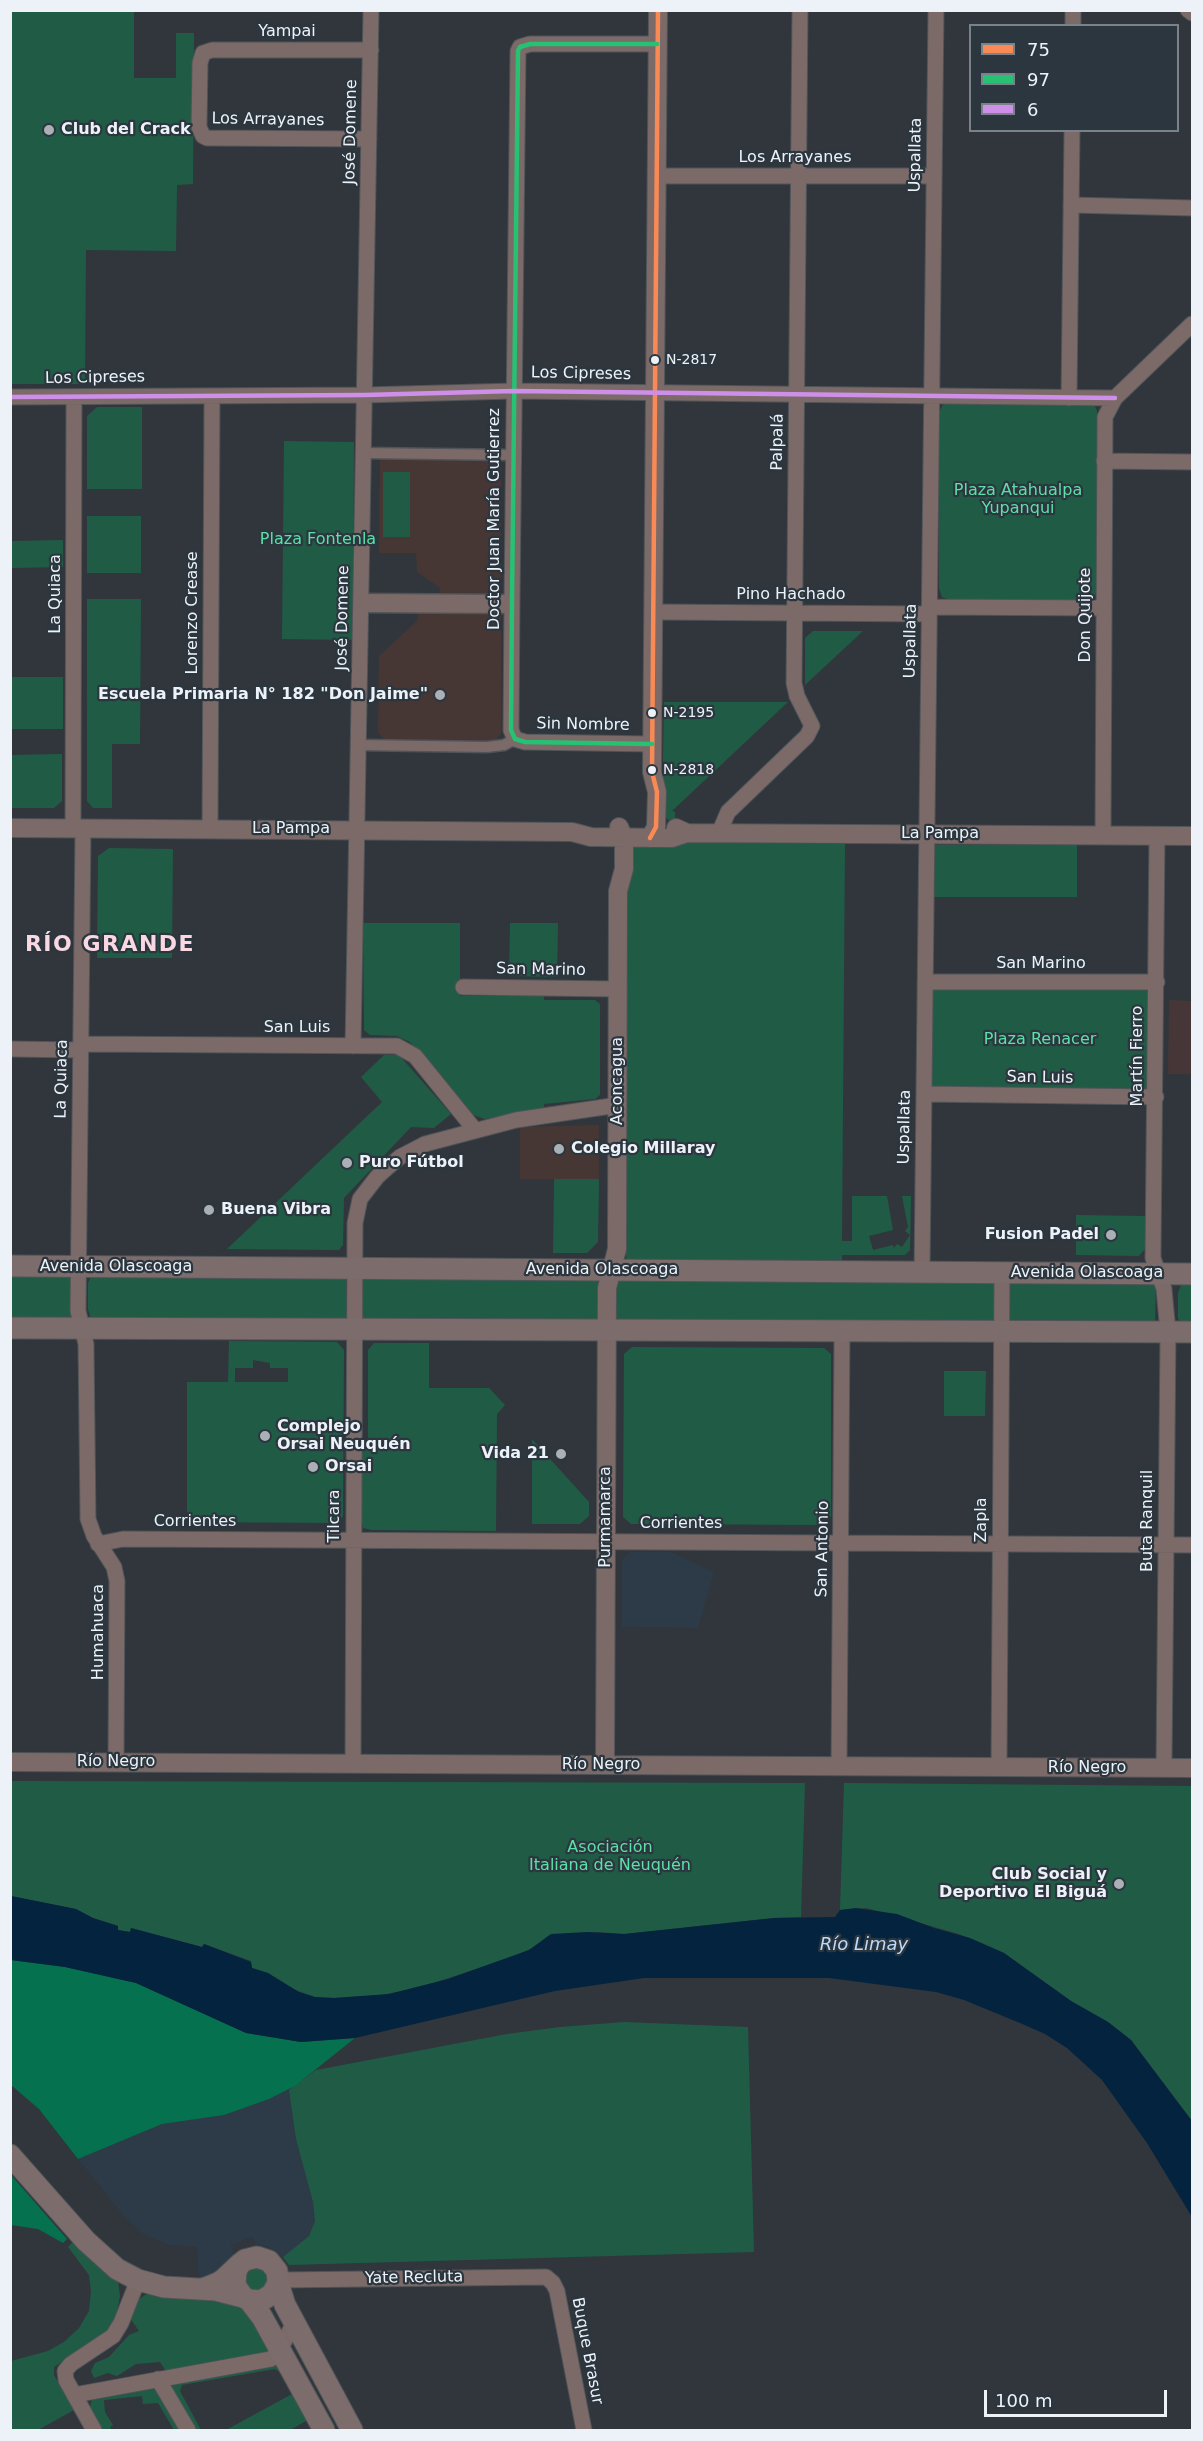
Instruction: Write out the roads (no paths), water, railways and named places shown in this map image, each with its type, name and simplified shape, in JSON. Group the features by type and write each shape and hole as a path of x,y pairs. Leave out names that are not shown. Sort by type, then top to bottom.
{"main road":[{"name":"Avenida Olascoaga","path":"10,1266 1192,1274"},
{"path":"10,1328 1192,1332"},
{"path":"10,2156 95,2251 117,2269 138,2280 164,2287 223,2291 246,2299 261,2301 276,2289 278,2282"},
{"path":"203,2289 218,2283 240,2264 251,2258 263,2258 274,2265 282,2301 352,2430"},
{"path":"240,2264 236,2271 235,2285 259,2312 324,2430"}],"street":[{"name":"José Domene","path":"352,1046 358,830 371,10"},
{"path":"650,831 645,792 652,772 658,10"},
{"name":"Palpalá","path":"718,833 731,809 811,732 811,721 798,700 795,688 800,10"},
{"name":"Uspallata","path":"922,1272 936,10"},
{"path":"1188,10 1192,14"},
{"name":"Doctor Juan María Gutierrez","path":"515,739 511,730 516,59 520,47 530,44 657,44"},
{"name":"Yampai","path":"203,136 199,127 200,63 203,53 212,50 371,50"},
{"path":"1069,398 1072,132"},
{"name":"Los Arrayanes","path":"203,136 212,138 369,139"},
{"name":"Los Arrayanes","path":"656,176 934,176"},
{"path":"1071,205 1192,208"},
{"path":"1115,398 1192,324"},
{"name":"Los Cipreses","path":"10,397 365,395 514,391 1115,398"},
{"name":"Lorenzo Crease","path":"210,829 212,396"},
{"name":"La Quiaca","path":"74,397 80,1047 78,1314 83,1328"},
{"name":"Don Quijote","path":"1103,835 1105,417 1115,398"},
{"path":"364,453 513,455"},
{"path":"1104,461 1192,462"},
{"path":"361,603 512,604"},
{"name":"Pino Hachado","path":"653,612 795,613 1104,608"},
{"path":"359,745 487,747 504,745 515,739"},
{"name":"Sin Nombre","path":"515,739 525,742 652,744"},
{"name":"La Pampa","path":"10,828 572,832 588,826 619,834 676,828 687,833 1192,836"},
{"name":"Aconcagua","path":"612,1270 617,1250 618,1105 618,891 613,869 619,834"},
{"name":"Martín Fierro","path":"1157,836 1153,1258 1160,1274"},
{"name":"San Marino","path":"925,982 1157,982"},
{"name":"San Marino","path":"463,987 618,989"},
{"name":"San Luis","path":"10,1048 397,1046 410,1051 475,1130"},
{"name":"San Luis","path":"924,1094 1156,1097"},
{"name":"Tilcara","path":"353,1764 356,1210 366,1189 376,1177 413,1149 516,1120 618,1105"},
{"name":"Purmamarca","path":"605,1765 607,1288 612,1270"},
{"name":"Zapla","path":"999,1767 1002,1272"},
{"name":"Buta Ranquil","path":"1160,1274 1168,1332 1164,1768"},
{"name":"Humahuaca","path":"83,1328 86,1344 86,1510 90,1528 114,1566 117,1581 116,1762"},
{"name":"San Antonio","path":"838,1766 842,1331"},
{"name":"Corrientes","path":"98,1544 123,1539 1192,1545"},
{"name":"Río Negro","path":"10,1762 1192,1768"},
{"name":"Yate Recluta","path":"278,2282 536,2276 550,2280"},
{"path":"94,2430 65,2378 66,2369 113,2336 121,2323 138,2280"},
{"name":"Buque Brasur","path":"550,2280 557,2291 584,2430"},
{"path":"74,2395 268,2360 275,2357 280,2350 294,2322"},
{"path":"158,2379 188,2430"}],"water":[{"name":"Río Limay","path":"11,1896 76,1909 93,1918 118,1926 118,1930 130,1932 131,1928 202,1947 204,1944 251,1962 252,1968 268,1973 299,1992 315,1997 334,1998 389,1994 448,1979 529,1950 551,1934 587,1932 624,1934 774,1918 835,1917 840,1910 856,1908 897,1914 970,1938 1004,1953 1071,2001 1108,2022 1131,2040 1192,2121 1192,2217 1147,2143 1102,2080 1067,2048 1045,2034 1020,2023 964,2000 936,1992 829,1978 644,1978 555,1991 355,2038 301,2042 246,2033 136,1983 65,1967 11,1960"}],"place":[{"name":"Club del Crack","path":"49,130"},
{"name":"N-2817","path":"655,360"},
{"name":"Escuela Primaria N° 182 \"Don Jaime\"","path":"440,695"},
{"name":"N-2195","path":"652,713"},
{"name":"N-2818","path":"652,770"},
{"name":"Colegio Millaray","path":"559,1149"},
{"name":"Puro Fútbol","path":"347,1163"},
{"name":"Buena Vibra","path":"209,1210"},
{"name":"Fusion Padel","path":"1111,1235"},
{"name":"Complejo Orsai Neuquén","path":"265,1436"},
{"name":"Vida 21","path":"561,1454"},
{"name":"Orsai","path":"313,1467"},
{"name":"Club Social y Deportivo El Biguá","path":"1119,1884"}],"district":[{"name":"RÍO GRANDE","path":"110,945"}],"park label":[{"name":"Plaza Atahualpa Yupanqui","path":"1018,500"},
{"name":"Plaza Fontenla","path":"318,540"},
{"name":"Plaza Renacer","path":"1040,1040"},
{"name":"Asociación Italiana de Neuquén","path":"610,1857"}]}
